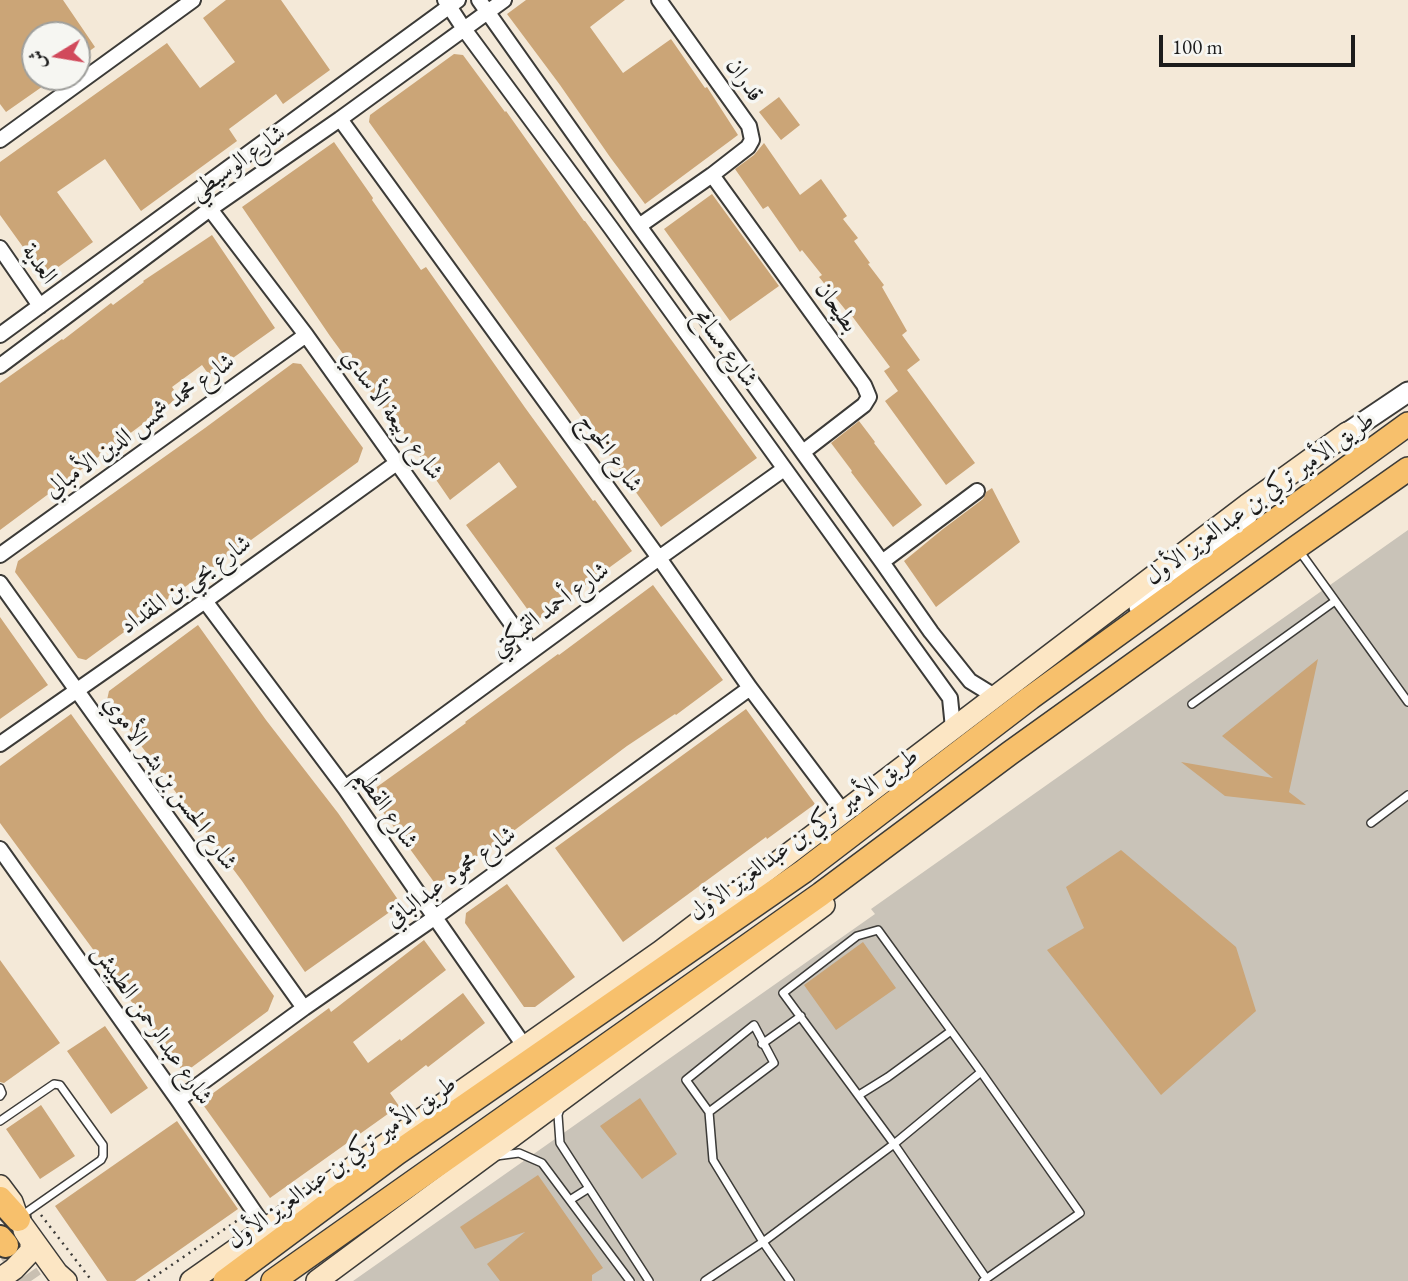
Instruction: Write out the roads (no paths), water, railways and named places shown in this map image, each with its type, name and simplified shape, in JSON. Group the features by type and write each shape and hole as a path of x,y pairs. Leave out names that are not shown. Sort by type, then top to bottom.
{"highway":[{"path":"0,1199 26,1213"}],"main road":[{"name":"طريق الأمير تركي بن عبدالعزيز الأول","path":"225,1281 397,1153 804,872 1030,698 1408,424"},
{"path":"194,1279 662,951 1247,505 1347,433"},
{"path":"273,1281 821,894 1010,753 1408,471"},
{"path":"317,1281 1298,549"},
{"path":"662,951 699,944"},
{"path":"0,1186 12,1202 26,1213 61,1279"},
{"path":"0,1279 31,1251 26,1213"}],"street":[{"path":"0,140 192,0"},
{"name":"شارع مسامح","path":"479,0 931,632 970,681 996,697"},
{"name":"شارع الوسيطي","path":"0,366 210,209 504,0"},
{"name":"قدران","path":"639,226 748,148 752,139 748,126 659,0"},
{"name":"شارع مسامح","path":"451,2 464,29 950,698 953,728"},
{"name":"شارع الوسيطي","path":"0,335 451,2"},
{"name":"شارع الخوج","path":"340,119 659,558 750,688 844,813"},
{"name":"بطيحان","path":"712,175 864,385 869,397 864,405 803,452"},
{"name":"شارع ربيعة الأسدي","path":"210,209 306,335 531,651"},
{"name":"العدية","path":"0,248 40,306"},
{"name":"شارع محمد شمس الدين الأمبالي","path":"0,555 306,335"},
{"path":"1030,698 1347,433 1408,391"},
{"path":"765,442 778,453 783,453 789,449 786,431"},
{"name":"شارع يحي بن المقداد","path":"0,744 398,462"},
{"name":"شارع أحمد التمبكتي","path":"345,788 784,469"},
{"path":"802,494 798,476 802,470 822,479"},
{"path":"882,562 977,491"},
{"name":"شارع الحسن بن بشر الأموي","path":"0,583 304,1007"},
{"name":"شارع القطيم","path":"205,601 345,788 525,1047"},
{"path":"915,648 930,654 934,650 935,642 931,632"},
{"name":"شارع محمود عبدالباقي","path":"178,1100 750,688"},
{"name":"شارع عبدالرحمن الطبيش","path":"0,849 266,1229"}],"lane":[{"path":"1298,549 1408,702"},
{"path":"1192,704 1335,601"},
{"path":"1371,824 1408,795"},
{"path":"878,930 1080,1213 984,1280 894,1144 801,1016 783,993 857,936 878,930"},
{"path":"762,1044 801,1016"},
{"path":"709,1112 774,1063 754,1025 686,1080 709,1112 713,1160 790,1281"},
{"path":"859,1095 951,1031"},
{"path":"705,1281 763,1242 894,1144 981,1072"},
{"path":"0,1121 54,1084 60,1085 103,1144 101,1160 26,1213"},
{"path":"0,1088 0,1096"},
{"path":"565,1097 558,1115 560,1143 649,1281"},
{"path":"485,1157 519,1153 542,1163 630,1281"},
{"path":"570,1200 589,1188"}],"tunnel":[{"path":"6,1245 31,1281"}]}
